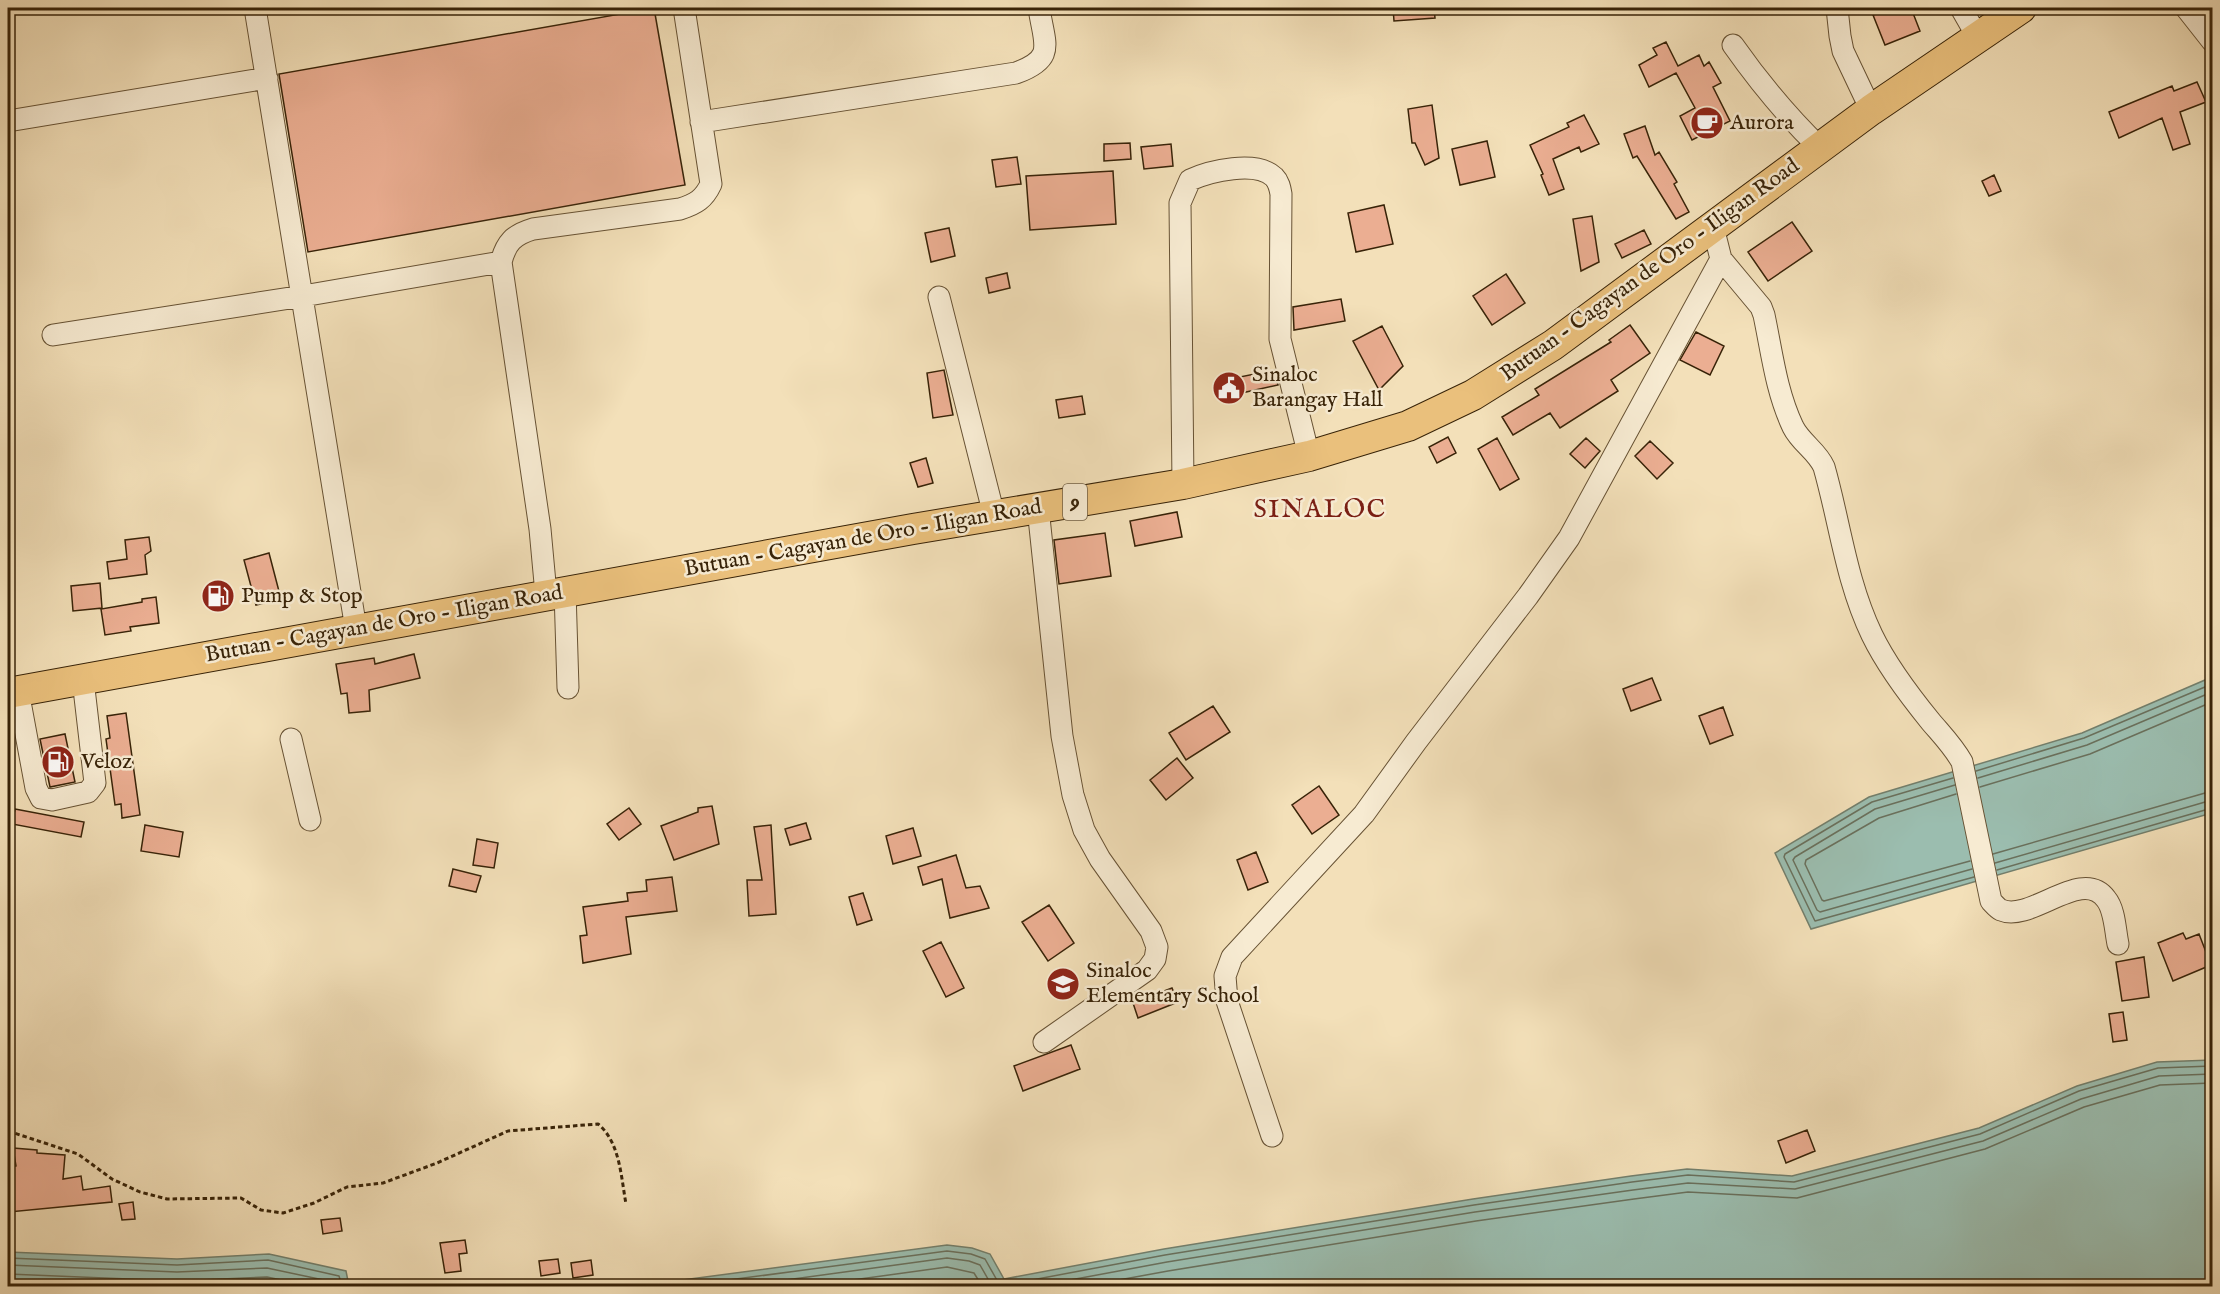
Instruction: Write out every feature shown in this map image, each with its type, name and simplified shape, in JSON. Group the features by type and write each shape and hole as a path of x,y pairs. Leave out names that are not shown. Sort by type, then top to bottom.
{"highway":[{"name":"Butuan - Cagayan de Oro - Iligan Road","path":"13,692 994,515 1183,484 1309,456 1408,426 1473,395 1553,345 1871,110 2021,8"}],"street":[{"path":"255,8 356,629"},
{"path":"568,688 556,593 540,529 501,262 511,239 532,230 666,211 695,204 706,195 711,184 684,8"},
{"path":"701,122 1016,74 1034,67 1043,59 1045,49 1039,8"},
{"path":"1838,8 1839,36 1871,110"},
{"path":"1961,8 1977,36"},
{"path":"2186,8 2212,41"},
{"path":"1733,45 1769,93 1820,148"},
{"path":"8,121 267,78"},
{"path":"1183,484 1180,203 1190,180 1204,173 1255,169 1272,176 1279,184 1281,194 1280,339 1309,456"},
{"path":"1713,227 1721,259 1761,307 1773,371 1798,435 1819,457 1824,467 1854,592 1872,636 1904,687 1952,744 1962,762 1991,901 1999,909 2014,911 2082,888 2096,890 2111,908 2118,944"},
{"path":"1272,1136 1227,1001 1225,976 1232,957 1364,814 1569,538 1721,259"},
{"path":"53,335 501,262"},
{"path":"939,297 994,515"},
{"path":"1038,508 1062,736 1073,795 1084,830 1100,859 1151,931 1157,947 1155,959 1147,970 1044,1041"},
{"path":"13,692 36,788 41,798 52,800 88,792 95,783 83,680"},
{"path":"291,739 310,820"}],"path":[{"path":"8,1132 78,1154 112,1179 140,1192 167,1199 240,1198 261,1210 283,1213 314,1203 347,1187 383,1183 405,1175 508,1131 598,1124 607,1132 615,1148 626,1203"}],"water":[{"path":"2212,677 2212,813 1811,929 1775,853 1869,797 2082,733"},
{"path":"2212,1060 2212,1286 637,1286 947,1245 972,1248 990,1254 1004,1279 1164,1249 1631,1176 1687,1169 1792,1176 1979,1128 2077,1086 2157,1062"},
{"path":"8,1252 177,1259 269,1254 346,1271 349,1286 8,1286"}],"building":[{"path":"654,8 685,185 308,252 279,74"},
{"path":"1393,8 1434,8 1435,18 1394,21"},
{"path":"1894,8 1911,8 1920,31 1885,45 1873,15"},
{"path":"1666,42 1678,66 1699,55 1704,66 1709,62 1721,83 1713,87 1730,121 1692,140 1680,116 1695,108 1676,73 1649,87 1639,65 1657,55 1653,48"},
{"path":"2197,82 2206,102 2180,112 2190,144 2173,150 2162,118 2119,138 2109,112 2172,86 2174,91"},
{"path":"1432,105 1439,158 1425,165 1415,143 1412,143 1408,109"},
{"path":"1584,115 1599,144 1581,152 1579,147 1553,159 1564,189 1549,195 1541,175 1543,174 1530,145 1569,127 1567,123"},
{"path":"1645,126 1655,155 1659,152 1677,182 1674,184 1689,212 1676,219 1637,156 1633,158 1624,134"},
{"path":"1487,141 1495,177 1460,185 1452,149"},
{"path":"1130,143 1131,159 1104,161 1104,144"},
{"path":"1171,144 1173,166 1144,169 1141,147"},
{"path":"1017,157 1021,184 996,187 992,160"},
{"path":"1113,171 1116,224 1030,230 1026,176"},
{"path":"1994,175 2001,191 1989,196 1982,181"},
{"path":"1384,205 1393,244 1356,252 1348,213"},
{"path":"1592,216 1599,262 1581,271 1573,219"},
{"path":"1792,222 1812,251 1768,281 1748,252"},
{"path":"949,228 955,256 931,262 925,233"},
{"path":"1644,230 1651,244 1622,258 1615,244"},
{"path":"1007,273 1010,288 989,293 986,278"},
{"path":"1506,274 1525,303 1492,325 1473,296"},
{"path":"1341,299 1345,321 1294,330 1293,307"},
{"path":"1630,325 1650,353 1611,380 1618,391 1560,428 1550,413 1513,435 1502,417 1539,395 1535,389 1611,342 1609,340"},
{"path":"1382,326 1403,366 1379,390 1353,341"},
{"path":"1696,332 1724,346 1710,375 1680,360"},
{"path":"944,370 953,415 933,418 927,373"},
{"path":"1274,370 1278,385 1219,398 1215,382"},
{"path":"1082,396 1085,414 1059,418 1056,400"},
{"path":"1448,437 1456,453 1437,463 1429,447"},
{"path":"1497,438 1519,479 1500,490 1478,449"},
{"path":"1586,438 1600,451 1585,468 1570,454"},
{"path":"1650,441 1673,463 1657,479 1635,456"},
{"path":"926,458 933,483 918,487 910,463"},
{"path":"1177,512 1182,537 1135,546 1130,521"},
{"path":"1105,533 1111,576 1059,584 1054,540"},
{"path":"149,537 151,551 145,555 147,574 109,579 107,562 127,559 125,540"},
{"path":"269,553 281,599 256,605 244,560"},
{"path":"100,583 102,608 73,611 71,586"},
{"path":"156,597 159,623 130,627 131,631 105,635 101,609 142,602 142,599"},
{"path":"414,654 420,678 369,690 370,711 349,713 347,693 341,694 336,664 374,658 375,664"},
{"path":"1652,678 1661,700 1631,711 1623,689"},
{"path":"1213,706 1230,732 1186,760 1169,733"},
{"path":"1723,707 1733,735 1710,744 1699,716"},
{"path":"126,713 140,815 122,818 121,804 115,805 106,739 110,738 107,716"},
{"name":"Veloz","path":"65,734 75,782 50,787 40,739"},
{"path":"1177,758 1193,778 1166,800 1150,780"},
{"path":"1319,786 1339,815 1312,834 1292,805"},
{"path":"712,806 719,844 674,860 661,826 698,812 698,808"},
{"path":"629,808 641,824 619,840 607,824"},
{"path":"15,809 84,822 81,837 12,824"},
{"path":"806,823 811,839 790,845 785,829"},
{"path":"145,825 183,832 179,857 141,851"},
{"path":"771,825 776,914 749,916 747,880 762,880 754,827"},
{"path":"913,828 921,856 893,864 886,836"},
{"path":"477,839 498,843 494,868 473,865"},
{"path":"1256,852 1268,882 1248,890 1237,860"},
{"path":"956,855 966,888 980,886 989,908 950,918 942,879 923,885 918,867"},
{"path":"453,869 481,876 476,892 449,886"},
{"path":"672,877 677,911 626,917 631,954 583,963 580,936 587,935 583,907 628,901 627,893 647,891 646,880"},
{"path":"863,893 872,920 857,925 849,897"},
{"path":"1049,905 1074,943 1048,961 1022,922"},
{"path":"2183,933 2186,939 2199,934 2211,965 2173,981 2158,943"},
{"path":"941,942 964,988 946,997 923,951"},
{"path":"2144,957 2149,997 2122,1001 2116,962"},
{"path":"1172,988 1178,1002 1138,1018 1133,1003"},
{"path":"2123,1012 2127,1040 2113,1042 2109,1014"},
{"path":"1071,1045 1080,1069 1023,1091 1014,1066"},
{"path":"1807,1130 1815,1151 1786,1163 1778,1141"},
{"path":"13,1148 65,1155 63,1179 81,1176 83,1190 110,1186 112,1202 9,1212 8,1188 14,1187 11,1167 16,1166"},
{"path":"133,1202 135,1219 122,1220 119,1204"},
{"path":"340,1218 342,1231 323,1234 321,1220"},
{"path":"465,1240 467,1253 459,1254 461,1271 445,1273 440,1243"},
{"path":"558,1259 560,1273 541,1276 539,1261"},
{"path":"591,1260 593,1275 573,1278 571,1263"}],"place":[{"name":"Aurora","path":"1707,123"},
{"name":"Sinaloc Barangay Hall","path":"1229,388"},
{"name":"Pump & Stop","path":"218,596"},
{"name":"Veloz","path":"58,762"},
{"name":"Sinaloc Elementary School","path":"1063,984"}],"district":[{"name":"SINALOC","path":"1320,509"}]}
